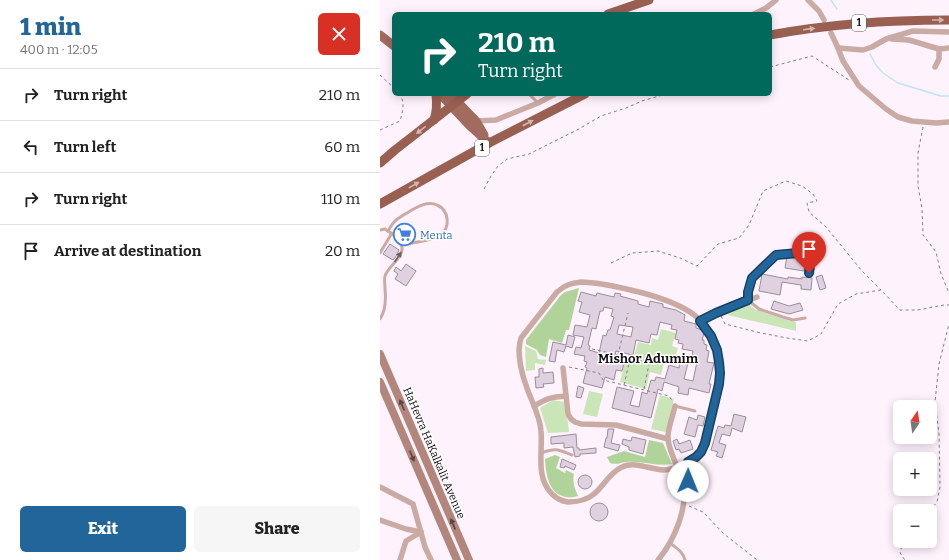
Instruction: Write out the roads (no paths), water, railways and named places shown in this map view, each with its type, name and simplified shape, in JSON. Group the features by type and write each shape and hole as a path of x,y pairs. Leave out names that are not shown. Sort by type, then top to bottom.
{"highway":[{"path":"614,12 649,0"},
{"name":"1","path":"772,35 805,29 860,23 908,20 949,20"},
{"path":"434,120 437,107 436,96"},
{"path":"380,163 394,150 465,96"},
{"name":"1","path":"380,204 489,144 581,96"}],"main road":[{"path":"380,35 392,44"},
{"path":"443,96 476,121 489,144"},
{"path":"451,96 470,126 489,144"},
{"name":"HaHevra HaKalkalit Avenue","path":"380,354 469,560"},
{"name":"HaHevra HaKalkalit Avenue","path":"380,382 457,560"}],"street":[{"path":"758,12 776,0"},
{"path":"808,0 819,11 824,20"},
{"path":"838,48 863,50 886,39 913,31 949,32"},
{"path":"831,33 843,61 859,86 881,105 898,117 912,121 936,123 949,122"},
{"path":"886,39 909,40 939,49 949,48"},
{"path":"935,67 939,59 939,49"},
{"path":"476,121 496,120 551,96"},
{"path":"581,282 607,284 660,298 687,310 695,315 700,321 711,336 717,350 720,373 719,384 705,443 701,452 688,462 670,469 664,470 637,465 623,466 616,470 593,495 584,500 564,502 557,499 549,491 544,482 542,473 541,431 539,420 527,390 519,354 519,345 521,338 557,292 563,287 572,283 581,282"},
{"path":"700,321 756,297"},
{"path":"563,368 568,414 575,422 581,424 616,425 668,439"},
{"path":"534,406 552,397 566,396"},
{"path":"658,560 666,551 681,516 684,496 683,482 669,446 668,439 675,406"},
{"path":"380,486 413,504 425,546 431,560"},
{"path":"380,520 406,530 421,532"},
{"path":"400,560 406,541 421,532"}],"lane":[{"path":"531,96 538,103"},
{"path":"380,253 396,220 417,207 430,204 436,205 446,214 448,220 447,225 445,231 441,235 435,238 401,245"},
{"path":"380,230 385,229 399,240 402,250 385,276 385,309 380,319"},
{"path":"805,318 793,320 759,309 748,300 748,292 752,278 776,255 798,253 807,255 811,258 809,273"},
{"path":"675,406 695,411"},
{"path":"541,453 558,449 572,455"},
{"path":"684,496 690,465 688,462"},
{"path":"670,543 680,551 684,557 684,560"}],"waterway":[{"path":"831,0 837,9"},
{"path":"870,54 876,65 883,73 898,83 941,96 949,96"}],"place":[{"name":"Menta","path":"404,235"}],"district":[{"name":"Mishor Adumim","path":"648,358"}]}
